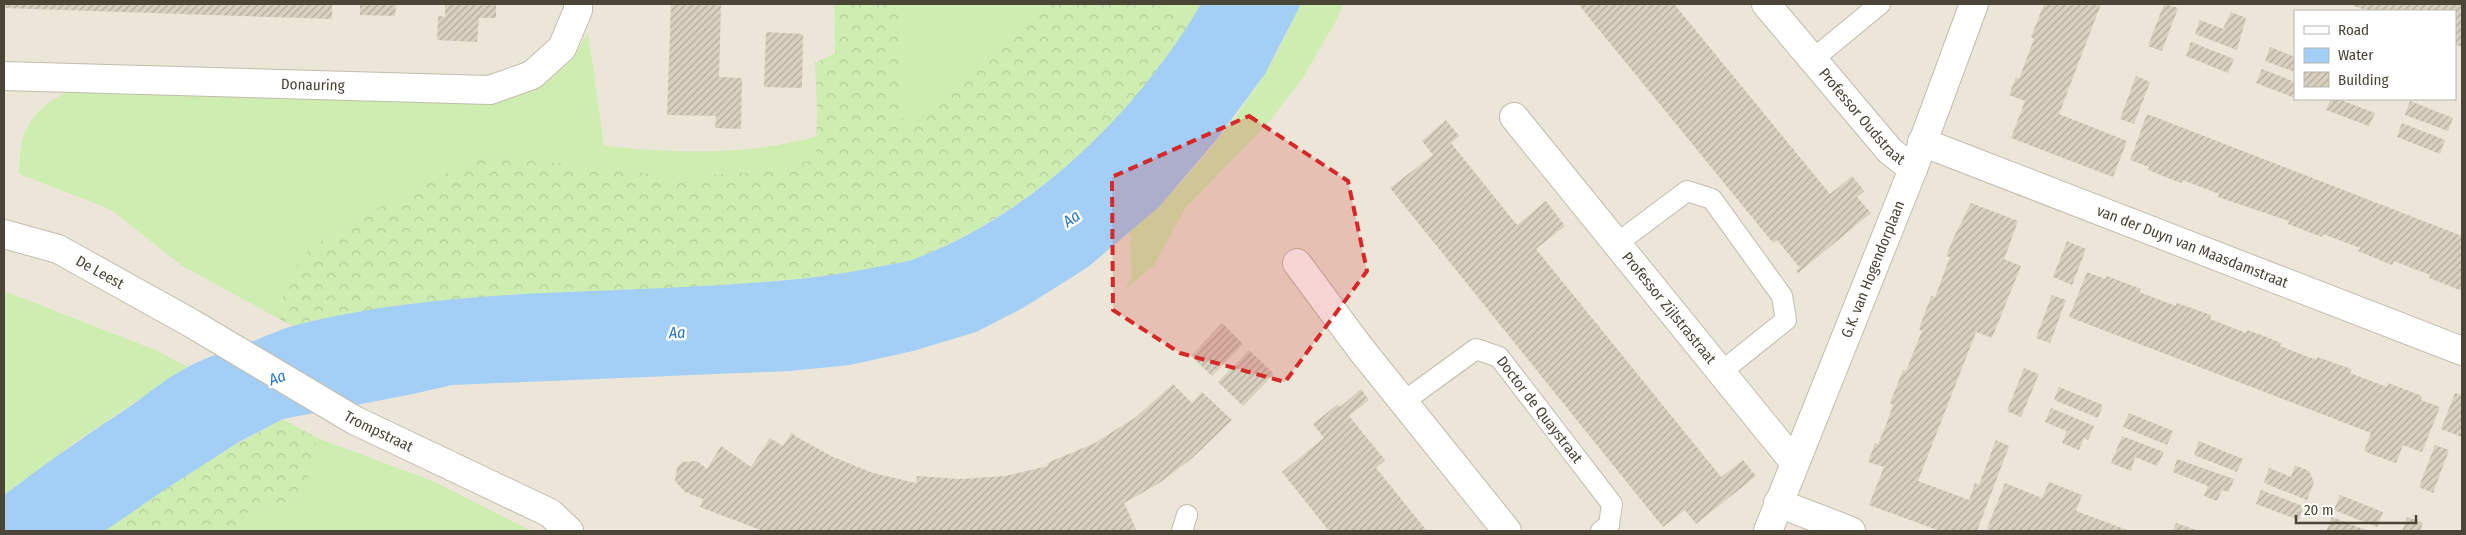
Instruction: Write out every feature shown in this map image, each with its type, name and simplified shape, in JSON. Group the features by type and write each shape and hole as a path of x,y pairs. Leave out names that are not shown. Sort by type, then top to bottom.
{"street":[{"name":"Donauring","path":"4,76 490,90 532,75 562,48 578,10 578,4"},
{"name":"Professor Oudstraat","path":"1766,4 1890,151 1913,168"},
{"name":"G.K. van Hogendorplaan","path":"1768,531 1913,168 1974,4"},
{"name":"Professor Zijlstrastraat","path":"1514,117 1794,462"},
{"name":"van der Duyn van Maasdamstraat","path":"1922,142 2462,351"},
{"name":"De Leest","path":"4,234 58,248 191,323"},
{"path":"1297,263 1404,402 1507,531"},
{"name":"Trompstraat","path":"191,323 354,420 550,513 568,531"},
{"path":"1778,503 1851,531"}],"lane":[{"name":"Professor Oudstraat","path":"1812,60 1880,4"},
{"name":"Professor Zijlstrastraat","path":"1616,244 1686,191 1712,199 1782,296 1786,320 1721,372"},
{"name":"Doctor de Quaystraat","path":"1404,402 1476,349 1499,358 1612,504 1609,525 1601,531"}],"highlighted area":[{"path":"1249,116 1348,181 1367,271 1285,382 1180,353 1113,310 1112,177"}],"shaded area":[{"path":"4,4 2462,4 2462,531 4,531"}],"green space":[{"path":"835,4 901,4 902,117 906,123 936,101 1047,4 1155,4 1189,24 1165,61 1137,96 1106,130 1071,162 1035,192 996,218 957,240 912,260 809,278 699,287 420,303 356,312 292,326 276,317 285,290 299,261 311,247 357,219 465,163 484,157 582,165 676,177 756,172 812,160 816,156 815,63 835,53"},
{"path":"901,4 1047,4 936,101 906,124 902,117"},
{"path":"1155,4 1201,4 1189,24"},
{"path":"1301,4 1343,4 1337,19 1302,79 1264,128 1186,207 1154,265 1125,290 1131,277 1130,231 1168,197 1203,158 1235,117 1269,67"},
{"path":"588,33 604,146 684,151 739,150 765,147 817,136 816,156 812,160 756,172 676,177 582,165 484,157 465,163 357,219 311,247 285,290 276,317 181,265 110,209 19,174 21,146 29,125 43,107 67,92 468,91 551,74 570,62"},
{"path":"4,291 158,351 187,367 77,441 4,495"},
{"path":"283,419 317,438 304,497 248,511 241,531 105,531 214,458"},
{"path":"317,438 435,482 531,531 241,531 248,511 304,497"}],"water":[{"name":"Aa","path":"1201,4 1301,4 1265,74 1217,139 1159,207 1088,267 1023,308 976,332 913,351 850,365 790,371 452,385 283,419 239,442 167,488 105,531 4,531 4,495 51,460 181,371 203,360 290,327 352,313 408,304 521,294 692,287 782,280 845,273 917,258 960,239 1002,214 1042,186 1080,154 1115,120 1147,82 1176,44"}],"building":[{"path":"4,4 332,4 332,19 4,8"},
{"path":"360,4 396,4 395,16 360,15"},
{"path":"445,4 496,4 496,18 479,18 477,42 437,40 438,16 445,17"},
{"path":"671,4 721,4 719,77 742,78 741,129 715,128 716,116 667,115"},
{"path":"1578,4 1674,4 1830,194 1852,176 1864,191 1857,197 1871,213 1798,273 1796,271 1800,268 1777,240 1773,243"},
{"path":"2044,4 2101,4 2059,114 2127,141 2113,177 2011,138 2025,101 2009,95 2016,77 2019,79 2034,39 2031,37"},
{"path":"2164,4 2178,8 2162,51 2148,46"},
{"path":"2349,4 2462,4 2462,47 2456,44 2456,10 2365,10"},
{"path":"2231,12 2246,18 2237,50 2195,34 2200,20 2223,29"},
{"path":"766,32 803,34 802,88 764,87"},
{"path":"2191,42 2234,59 2228,73 2186,56"},
{"path":"2270,47 2294,57 2294,72 2265,61"},
{"path":"2262,69 2294,82 2294,98 2256,83"},
{"path":"2136,76 2150,82 2134,124 2120,119"},
{"path":"2331,100 2341,100 2375,113 2369,126 2326,110"},
{"path":"2410,101 2453,118 2448,131 2405,115"},
{"path":"2147,114 2462,236 2462,291 2429,278 2430,275 2394,261 2392,265 2358,251 2360,248 2323,234 2322,237 2288,224 2289,221 2218,197 2219,194 2183,180 2181,183 2148,170 2149,167 2130,160"},
{"path":"1446,120 1459,136 1451,143 1517,225 1546,201 1565,226 1536,249 1721,477 1743,460 1756,476 1696,524 1685,510 1663,527 1390,188 1433,155 1422,141"},
{"path":"2402,123 2445,140 2440,154 2397,137"},
{"path":"1971,203 2018,221 2004,259 2021,266 1992,338 1976,332 1918,481 1969,500 1975,483 1979,485 1996,440 2009,446 1977,531 1940,531 1869,505 1884,467 1868,462 1875,443 1878,444 1886,425 1893,405 1890,403 1903,370 1906,371 1922,331 1919,329 1931,296 1935,297 1950,257 1946,256"},
{"path":"2067,241 2086,249 2072,285 2053,277"},
{"path":"2087,272 2105,279 2107,276 2141,289 2139,292 2176,306 2177,303 2211,315 2210,319 2246,333 2247,330 2264,336 2281,343 2280,346 2316,360 2318,357 2352,369 2350,373 2387,387 2388,383 2422,396 2421,400 2440,407 2422,452 2403,445 2396,463 2379,457 2364,451 2371,433 2069,317"},
{"path":"2052,295 2066,300 2050,343 2036,338"},
{"path":"1222,323 1243,344 1212,376 1191,356"},
{"path":"1249,350 1274,374 1243,406 1218,382"},
{"path":"2024,368 2039,374 2021,417 2007,411"},
{"path":"1173,384 1192,403 1202,392 1232,420 1190,460 1158,484 1124,503 1136,529 1132,531 763,531 700,507 703,499 685,492 675,481 677,467 683,462 697,461 707,469 721,446 751,467 770,438 783,446 792,432 795,436 833,457 873,473 916,483 917,476 960,479 1005,476 1048,466 1047,463 1093,444 1136,417"},
{"path":"2059,387 2103,405 2098,418 2054,400"},
{"path":"1361,389 1369,400 1349,416 1385,460 1376,468 1427,531 1329,531 1282,472 1324,438 1313,424 1338,404 1340,407"},
{"path":"2455,393 2462,395 2462,437 2441,429"},
{"path":"2051,408 2094,426 2088,440 2084,438 2079,450 2062,443 2067,431 2045,422"},
{"path":"2129,413 2173,431 2167,445 2123,427"},
{"path":"2122,436 2164,452 2157,466 2135,457 2131,471 2111,463"},
{"path":"2199,441 2243,459 2237,472 2194,455"},
{"path":"2435,445 2449,450 2433,493 2419,487"},
{"path":"2177,459 2234,479 2229,492 2222,490 2217,501 2204,496 2208,486 2173,472"},
{"path":"2295,465 2309,471 2314,482 2307,500 2264,483 2269,468 2291,477"},
{"path":"2049,482 2082,495 2076,511 2130,531 1994,531 1987,529 2005,483 2042,498"},
{"path":"2261,490 2303,506 2299,520 2256,504"},
{"path":"2340,495 2383,512 2377,527 2334,510"},
{"path":"2332,517 2353,525 2368,531 2326,531"},
{"path":"2407,517 2423,523 2420,531 2402,531"},
{"path":"2176,523 2190,528 2198,531 2173,531"}]}
